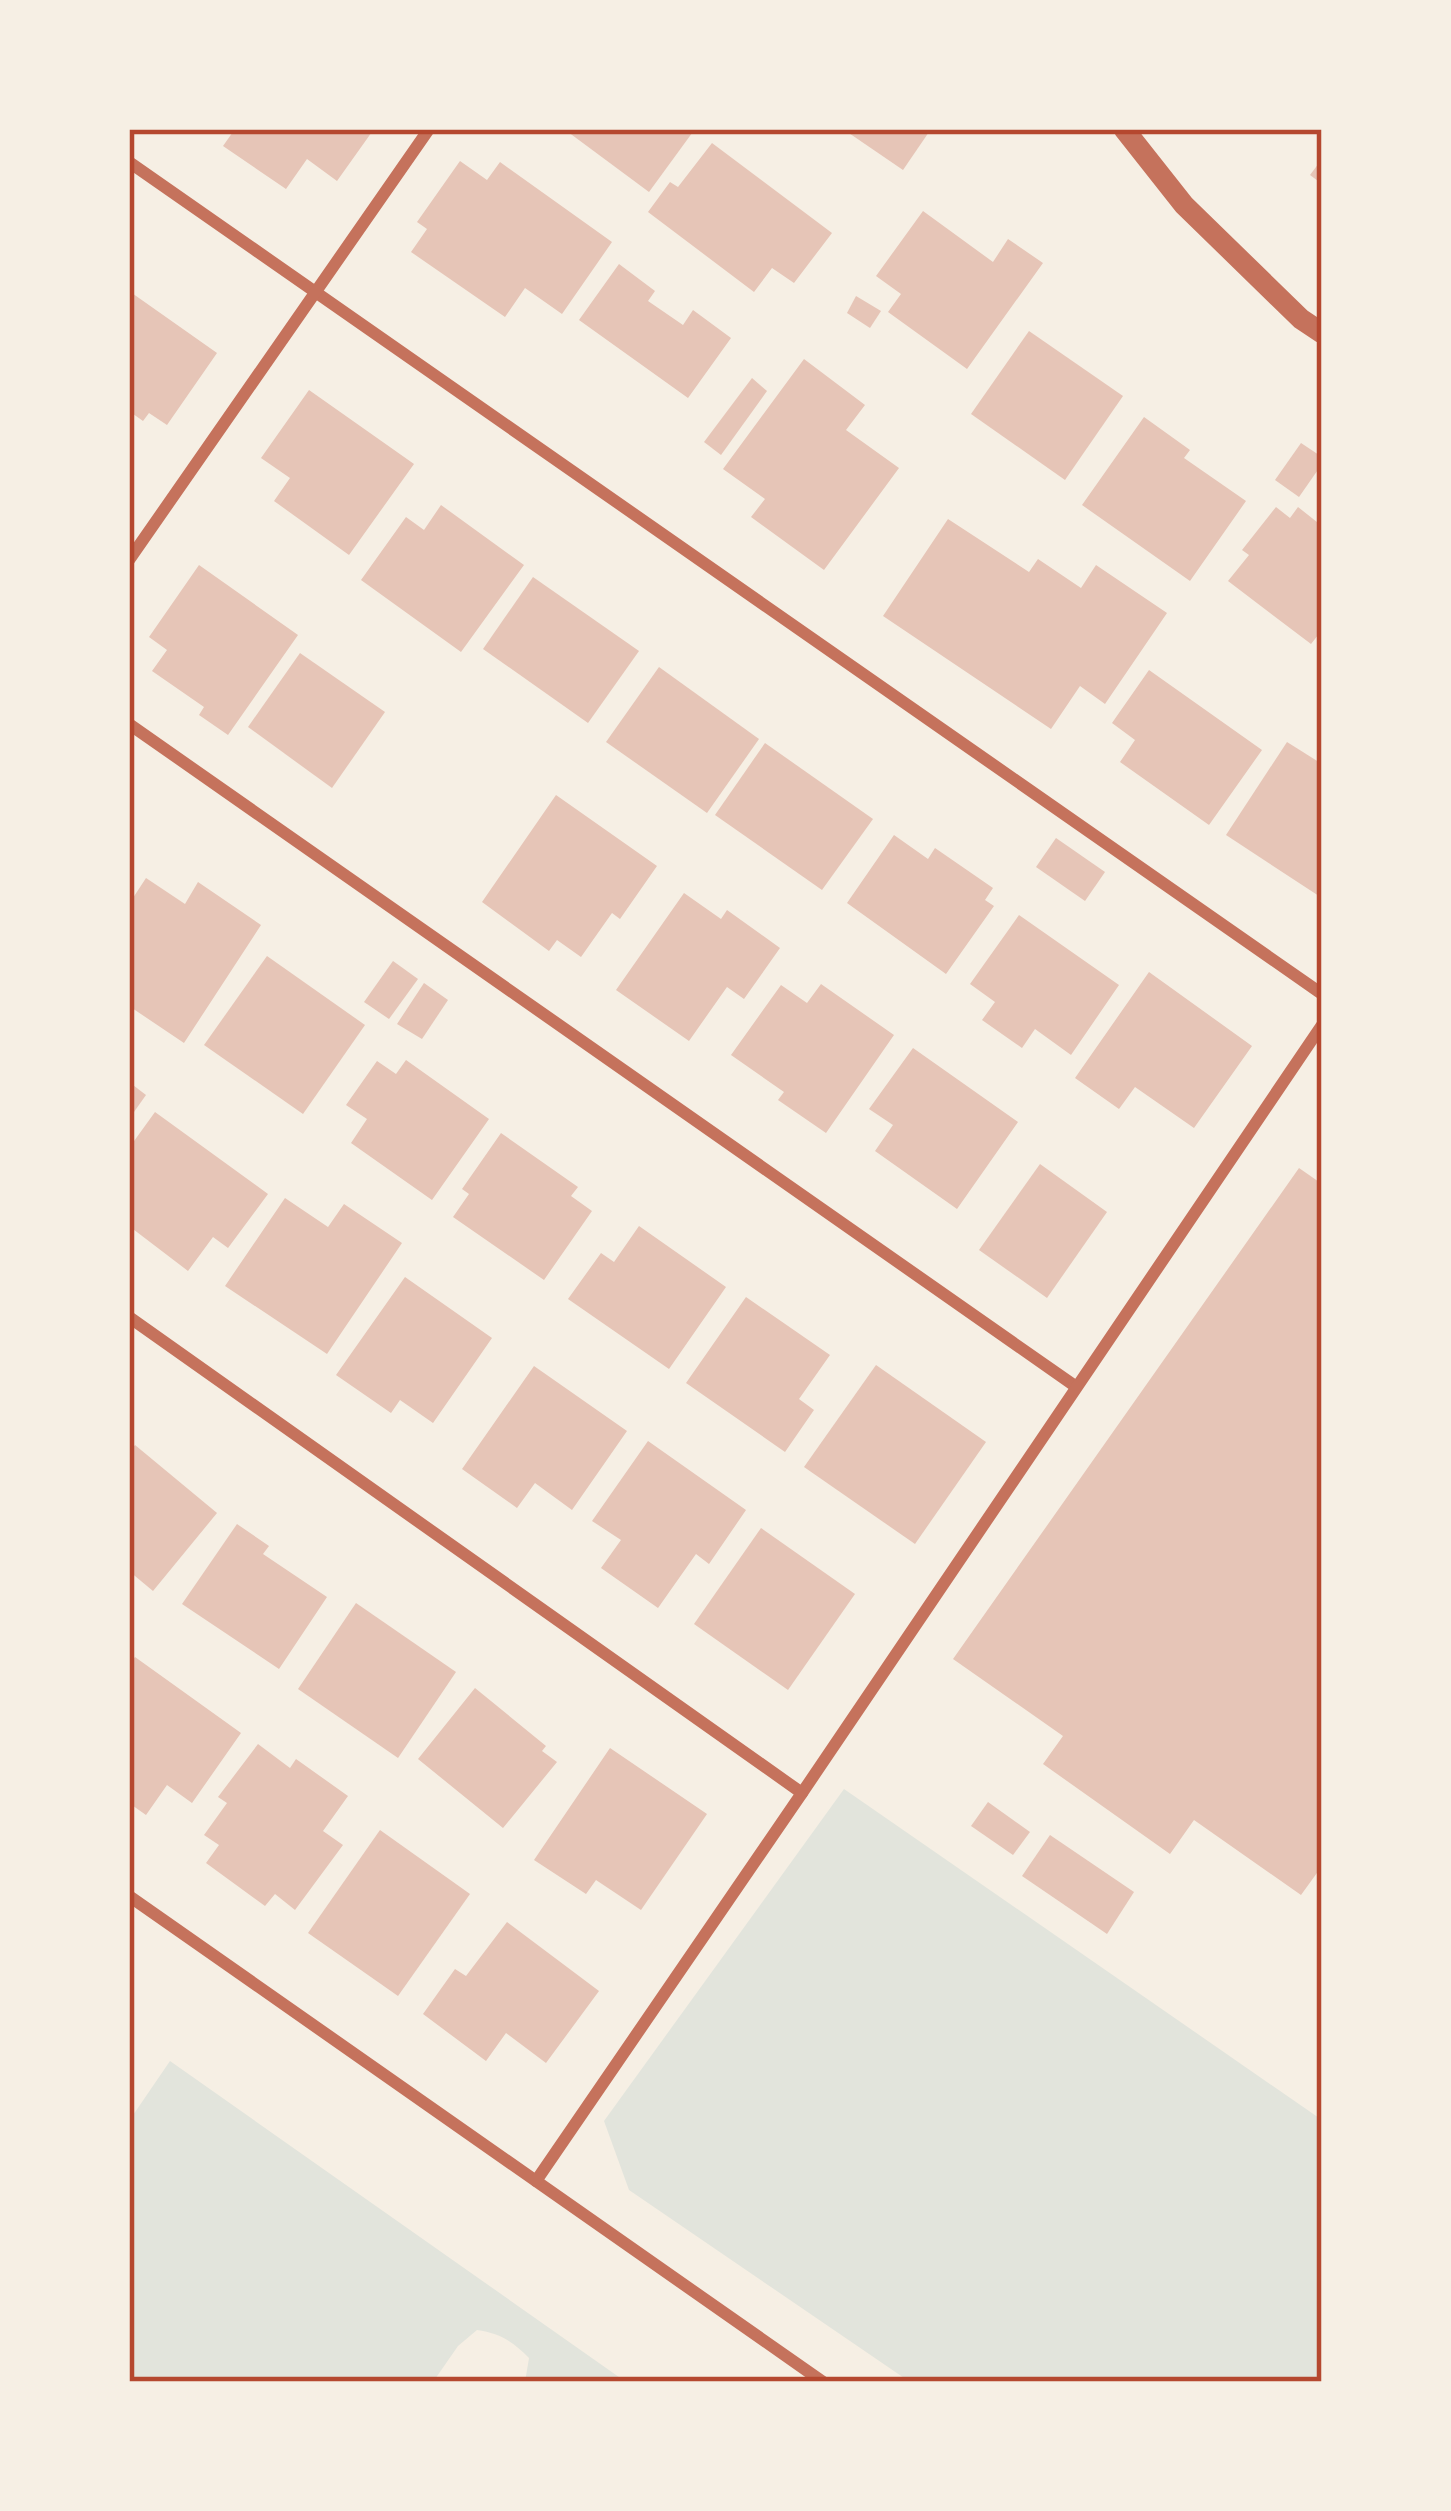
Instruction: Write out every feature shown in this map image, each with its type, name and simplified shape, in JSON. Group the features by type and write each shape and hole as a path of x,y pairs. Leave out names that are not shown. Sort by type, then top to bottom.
{"street":[{"path":"129,560 429,129"},
{"path":"1124,129 1184,205 1301,319 1322,333"},
{"path":"129,162 1322,994"},
{"path":"129,724 1075,1386"},
{"path":"536,2181 1322,1025"},
{"path":"129,1317 802,1792"},
{"path":"129,1896 823,2382"}],"shaded area":[{"path":"844,1789 1322,2120 1322,2382 910,2382 629,2190 604,2121"},
{"path":"170,2061 626,2382 525,2382 529,2358 506,2339 477,2330 458,2346 433,2382 129,2382 129,2121"}],"building":[{"path":"235,129 374,129 337,181 307,159 286,189 223,146"},
{"path":"564,129 695,129 649,192"},
{"path":"843,129 931,129 903,170"},
{"path":"712,143 832,233 794,283 772,268 754,292 648,212 670,182 678,187"},
{"path":"1322,159 1322,184 1310,175"},
{"path":"460,161 487,180 500,162 612,242 562,314 525,288 505,317 411,252 427,229 417,222"},
{"path":"923,211 993,262 1008,239 1043,263 967,369 888,312 901,294 876,276"},
{"path":"619,264 655,291 648,301 683,325 693,310 731,338 688,398 579,320"},
{"path":"129,291 217,353 167,425 149,413 143,421 129,411"},
{"path":"856,296 881,311 870,328 847,313"},
{"path":"1029,331 1123,396 1065,480 971,414"},
{"path":"804,359 865,405 846,430 899,468 824,570 751,517 765,499 723,469"},
{"path":"752,378 767,391 721,455 704,442"},
{"path":"309,390 414,464 349,555 274,501 290,478 261,458"},
{"path":"1144,417 1190,450 1184,458 1246,501 1190,581 1082,505"},
{"path":"1301,443 1322,457 1322,464 1299,497 1275,480"},
{"path":"441,505 524,565 461,652 361,580 406,517 424,530"},
{"path":"1276,507 1290,518 1298,507 1322,526 1322,630 1311,644 1228,581 1249,555 1242,550"},
{"path":"948,519 1029,572 1038,559 1081,588 1096,565 1167,613 1105,704 1080,686 1051,729 883,616"},
{"path":"199,565 298,635 228,735 199,715 204,707 152,671 167,650 149,637"},
{"path":"533,577 639,651 588,723 483,649"},
{"path":"300,653 385,712 332,788 248,727"},
{"path":"659,667 759,739 707,813 606,742"},
{"path":"1149,670 1262,750 1209,825 1120,762 1135,740 1112,723"},
{"path":"1287,742 1322,764 1322,898 1226,835"},
{"path":"765,743 873,819 822,890 715,815"},
{"path":"556,795 657,866 620,919 612,913 581,957 557,940 549,951 482,902"},
{"path":"894,835 928,859 935,848 993,888 985,900 994,906 946,974 847,903"},
{"path":"1056,838 1105,872 1085,901 1036,867"},
{"path":"146,878 185,904 198,882 261,925 184,1043 129,1006 129,904"},
{"path":"684,893 721,919 727,910 780,948 744,999 727,987 689,1041 616,990"},
{"path":"1019,915 1119,985 1071,1055 1035,1029 1022,1048 982,1020 995,1002 970,984"},
{"path":"267,956 365,1025 303,1114 204,1045"},
{"path":"393,961 418,979 389,1019 364,1002"},
{"path":"1149,972 1252,1046 1194,1128 1135,1087 1119,1109 1075,1078"},
{"path":"424,983 448,1000 422,1039 397,1024"},
{"path":"821,984 894,1035 826,1133 778,1100 784,1092 731,1055 781,985 807,1003"},
{"path":"913,1048 1018,1122 957,1209 875,1151 893,1125 869,1109"},
{"path":"406,1060 489,1119 432,1200 351,1143 367,1119 346,1105 377,1061 396,1074"},
{"path":"129,1082 146,1095 129,1119"},
{"path":"155,1112 268,1194 228,1248 213,1237 188,1271 129,1226 133,1179 129,1177 129,1148"},
{"path":"501,1133 578,1187 571,1196 592,1211 544,1280 453,1217 469,1194 462,1189"},
{"path":"1040,1164 1107,1212 1047,1298 979,1250"},
{"path":"1299,1168 1322,1184 1322,1866 1301,1895 1194,1820 1170,1854 1043,1764 1063,1736 953,1659"},
{"path":"285,1198 328,1227 344,1204 402,1243 327,1354 225,1286"},
{"path":"639,1226 726,1287 669,1369 568,1299 601,1253 614,1262"},
{"path":"405,1277 492,1338 433,1423 400,1400 391,1413 336,1375"},
{"path":"746,1297 830,1355 799,1399 814,1410 785,1452 686,1383"},
{"path":"876,1365 986,1442 915,1544 804,1467"},
{"path":"534,1366 627,1431 572,1510 535,1483 517,1508 462,1469"},
{"path":"648,1441 746,1510 709,1564 696,1554 658,1608 601,1568 621,1540 592,1521"},
{"path":"135,1445 217,1513 153,1591 129,1571 129,1453"},
{"path":"237,1524 269,1546 263,1554 327,1597 279,1669 182,1604"},
{"path":"761,1528 855,1594 788,1690 694,1624"},
{"path":"356,1603 456,1672 398,1758 298,1689"},
{"path":"135,1657 241,1733 192,1803 167,1785 146,1815 129,1803 129,1665"},
{"path":"475,1688 546,1746 542,1751 557,1762 503,1828 418,1759"},
{"path":"258,1744 290,1768 296,1759 348,1796 323,1831 343,1845 295,1910 275,1894 265,1906 206,1863 219,1845 204,1835 227,1803 218,1797"},
{"path":"610,1748 707,1814 641,1910 596,1880 586,1894 534,1860"},
{"path":"988,1802 1030,1832 1013,1855 971,1826"},
{"path":"380,1830 470,1894 398,1996 308,1933"},
{"path":"1050,1835 1134,1892 1107,1934 1022,1876"},
{"path":"507,1922 599,1991 546,2063 506,2033 486,2061 423,2014 455,1969 466,1976"}]}
